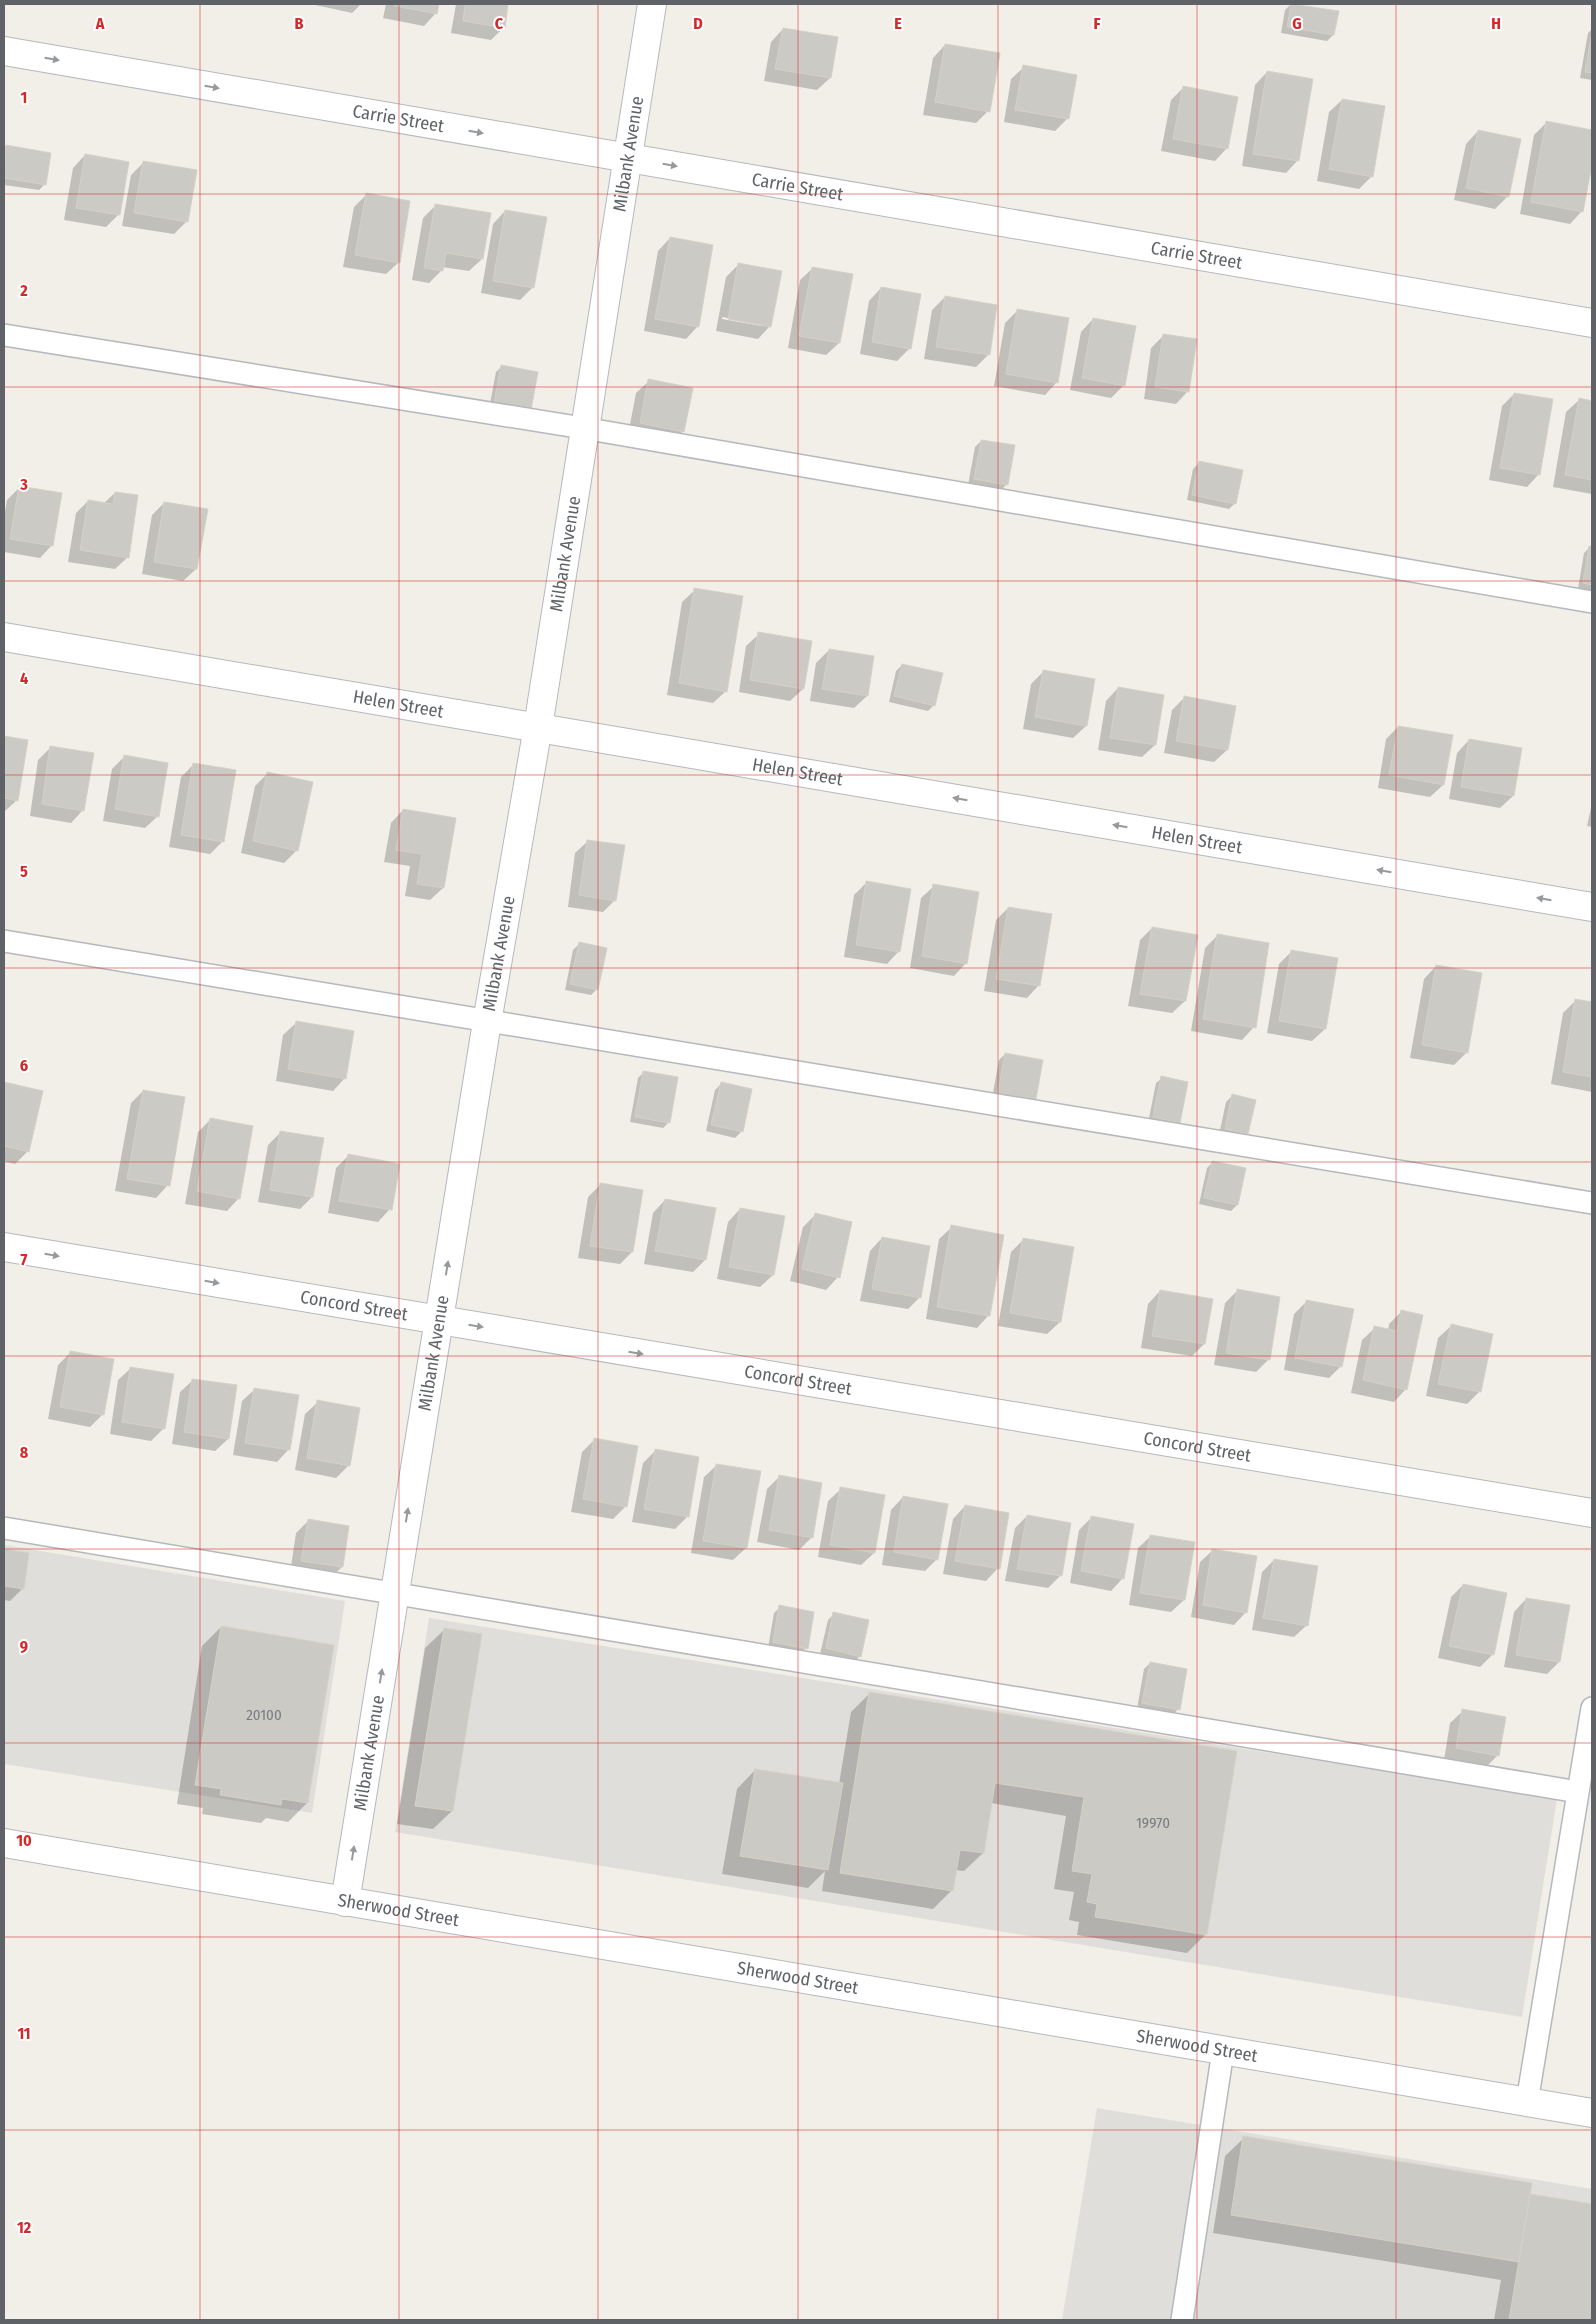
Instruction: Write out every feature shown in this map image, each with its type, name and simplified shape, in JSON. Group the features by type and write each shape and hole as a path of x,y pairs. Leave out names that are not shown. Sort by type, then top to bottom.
{"street":[{"name":"Milbank Avenue","path":"345,1902 438,1320 538,727 652,4"},
{"name":"Carrie Street","path":"4,51 1592,323"},
{"name":"Helen Street","path":"4,637 1592,907"},
{"name":"Concord Street","path":"4,1247 1592,1513"},
{"name":"Sherwood Street","path":"4,1844 1592,2113"}],"lane":[{"path":"4,335 584,428 1592,602"},
{"path":"4,941 1592,1203"},
{"path":"4,1528 1578,1792"},
{"path":"1527,2102 1592,1708"},
{"path":"1182,2320 1223,2050"}],"shaded area":[{"path":"4,1545 345,1601 312,1813 4,1764"},
{"path":"429,1618 1557,1799 1522,2017 395,1832"},
{"path":"1097,2108 1592,2189 1592,2320 1062,2320"}],"building":[{"path":"395,4 439,4 437,14 395,6"},
{"path":"465,4 508,4 505,28 463,21"},
{"path":"1291,4 1339,11 1334,35 1287,27"},
{"path":"783,28 838,37 831,78 775,69"},
{"path":"1592,33 1592,73 1585,72"},
{"path":"945,44 1000,53 990,112 935,102"},
{"path":"1023,65 1077,75 1069,119 1015,110"},
{"path":"1267,71 1313,79 1299,161 1253,154"},
{"path":"1183,86 1238,97 1228,149 1173,139"},
{"path":"1342,99 1385,106 1373,177 1329,169"},
{"path":"1546,121 1592,130 1592,165 1583,212 1531,202"},
{"path":"1478,130 1521,139 1509,197 1466,188"},
{"path":"6,145 51,153 46,185 4,178"},
{"path":"85,154 129,162 120,215 76,208"},
{"path":"143,161 197,170 188,222 134,213"},
{"path":"366,193 410,201 400,263 355,255"},
{"path":"435,204 491,213 483,259 446,253 443,271 424,268"},
{"path":"505,210 547,217 534,288 493,281"},
{"path":"670,237 713,245 699,327 655,319"},
{"path":"738,263 782,271 771,327 728,319"},
{"path":"812,267 853,274 840,343 799,336"},
{"path":"881,287 921,294 911,349 872,342"},
{"path":"945,296 997,305 990,355 936,347"},
{"path":"1017,309 1069,318 1058,383 1006,374"},
{"path":"1093,318 1136,326 1125,386 1082,378"},
{"path":"1163,334 1197,339 1189,392 1155,387"},
{"path":"501,365 538,372 531,410 494,403"},
{"path":"648,379 693,388 684,432 640,423"},
{"path":"1514,393 1553,399 1540,475 1500,468"},
{"path":"1579,398 1592,401 1592,480 1565,475"},
{"path":"981,440 1015,445 1008,485 974,479"},
{"path":"1199,461 1243,470 1236,504 1192,495"},
{"path":"19,486 62,493 53,546 10,539"},
{"path":"115,492 138,495 129,558 80,550 88,500 113,504"},
{"path":"164,502 208,509 197,569 154,562"},
{"path":"1589,546 1592,547 1592,585 1583,583"},
{"path":"694,588 743,596 727,692 679,683"},
{"path":"758,632 812,641 804,689 750,680"},
{"path":"829,649 874,656 868,696 822,689"},
{"path":"902,664 943,673 935,706 894,696"},
{"path":"1043,670 1095,679 1087,726 1035,717"},
{"path":"1118,687 1164,695 1156,745 1110,738"},
{"path":"1184,696 1236,706 1228,750 1176,741"},
{"path":"1398,726 1453,735 1444,785 1389,775"},
{"path":"4,736 28,740 18,801 4,798"},
{"path":"1469,739 1522,748 1514,796 1461,787"},
{"path":"50,746 94,753 84,811 42,804"},
{"path":"124,755 168,763 159,817 115,809"},
{"path":"193,763 236,770 224,842 181,835"},
{"path":"267,772 313,782 298,851 253,841"},
{"path":"403,809 456,818 444,888 417,884 422,854 396,850"},
{"path":"587,840 625,845 616,901 579,895"},
{"path":"866,881 911,889 900,952 856,945"},
{"path":"933,884 979,892 967,964 922,956"},
{"path":"1008,907 1052,914 1040,986 996,979"},
{"path":"1152,927 1198,935 1186,1001 1140,994"},
{"path":"1217,934 1269,943 1256,1028 1203,1019"},
{"path":"579,942 607,948 598,990 570,984"},
{"path":"1291,950 1338,958 1326,1029 1279,1021"},
{"path":"1436,965 1482,973 1468,1053 1422,1045"},
{"path":"1575,999 1592,1002 1592,1077 1563,1072"},
{"path":"296,1021 354,1031 346,1079 288,1069"},
{"path":"1005,1053 1043,1060 1036,1099 998,1093"},
{"path":"643,1071 678,1077 670,1123 635,1117"},
{"path":"1161,1076 1188,1082 1180,1123 1153,1117"},
{"path":"4,1082 43,1091 29,1152 4,1146"},
{"path":"721,1082 752,1089 743,1132 711,1125"},
{"path":"143,1090 185,1097 170,1186 127,1179"},
{"path":"1232,1094 1256,1100 1248,1134 1225,1129"},
{"path":"210,1118 253,1126 240,1199 197,1191"},
{"path":"280,1131 324,1138 313,1197 270,1190"},
{"path":"348,1154 400,1164 392,1210 339,1201"},
{"path":"1212,1161 1246,1168 1238,1205 1204,1198"},
{"path":"600,1183 643,1190 633,1252 590,1246"},
{"path":"665,1199 716,1208 706,1260 655,1251"},
{"path":"740,1208 785,1216 774,1275 729,1267"},
{"path":"815,1213 852,1222 840,1278 802,1269"},
{"path":"951,1225 1004,1235 990,1316 937,1307"},
{"path":"882,1237 930,1246 921,1298 872,1289"},
{"path":"1023,1238 1074,1247 1061,1322 1010,1313"},
{"path":"1237,1289 1280,1297 1270,1360 1226,1353"},
{"path":"1160,1290 1213,1299 1205,1344 1152,1336"},
{"path":"1306,1300 1354,1309 1342,1367 1295,1358"},
{"path":"1401,1310 1423,1315 1407,1390 1363,1380 1374,1326 1397,1331"},
{"path":"1451,1324 1493,1334 1481,1392 1438,1384"},
{"path":"70,1351 114,1359 104,1415 60,1407"},
{"path":"130,1367 174,1374 165,1429 122,1422"},
{"path":"192,1379 237,1385 229,1439 184,1432"},
{"path":"254,1388 299,1395 290,1450 245,1443"},
{"path":"317,1400 360,1408 350,1466 307,1458"},
{"path":"594,1438 638,1446 627,1507 583,1499"},
{"path":"655,1449 699,1457 689,1517 644,1509"},
{"path":"716,1464 761,1471 747,1548 703,1541"},
{"path":"779,1475 822,1483 813,1538 769,1530"},
{"path":"840,1487 885,1495 875,1553 830,1545"},
{"path":"903,1496 948,1504 938,1560 894,1552"},
{"path":"965,1505 1009,1513 1000,1569 955,1561"},
{"path":"1027,1515 1071,1523 1062,1576 1017,1569"},
{"path":"1091,1516 1134,1524 1124,1579 1081,1571"},
{"path":"308,1519 349,1526 343,1567 301,1561"},
{"path":"1150,1535 1195,1542 1185,1600 1140,1593"},
{"path":"4,1549 29,1553 24,1589 4,1586"},
{"path":"1212,1549 1257,1556 1247,1613 1203,1605"},
{"path":"1274,1559 1318,1566 1308,1626 1263,1618"},
{"path":"1463,1584 1507,1593 1494,1655 1449,1646"},
{"path":"1526,1598 1570,1605 1560,1662 1516,1655"},
{"path":"779,1605 814,1612 808,1649 773,1642"},
{"path":"833,1612 869,1620 861,1657 826,1648"},
{"path":"221,1626 334,1645 308,1803 282,1799 281,1805 220,1795 221,1789 195,1785"},
{"path":"444,1628 482,1634 453,1811 415,1806"},
{"path":"1150,1662 1187,1669 1180,1710 1142,1703"},
{"path":"869,1692 1237,1751 1207,1935 1095,1917 1097,1904 1087,1902 1092,1874 1072,1871 1084,1797 995,1783 984,1853 960,1850 953,1891 840,1873"},
{"path":"1462,1709 1506,1717 1499,1756 1456,1748"},
{"path":"755,1769 843,1783 828,1870 740,1856"},
{"path":"1243,2136 1532,2183 1519,2262 1231,2215"},
{"path":"1530,2194 1592,2204 1592,2320 1509,2320"}]}
